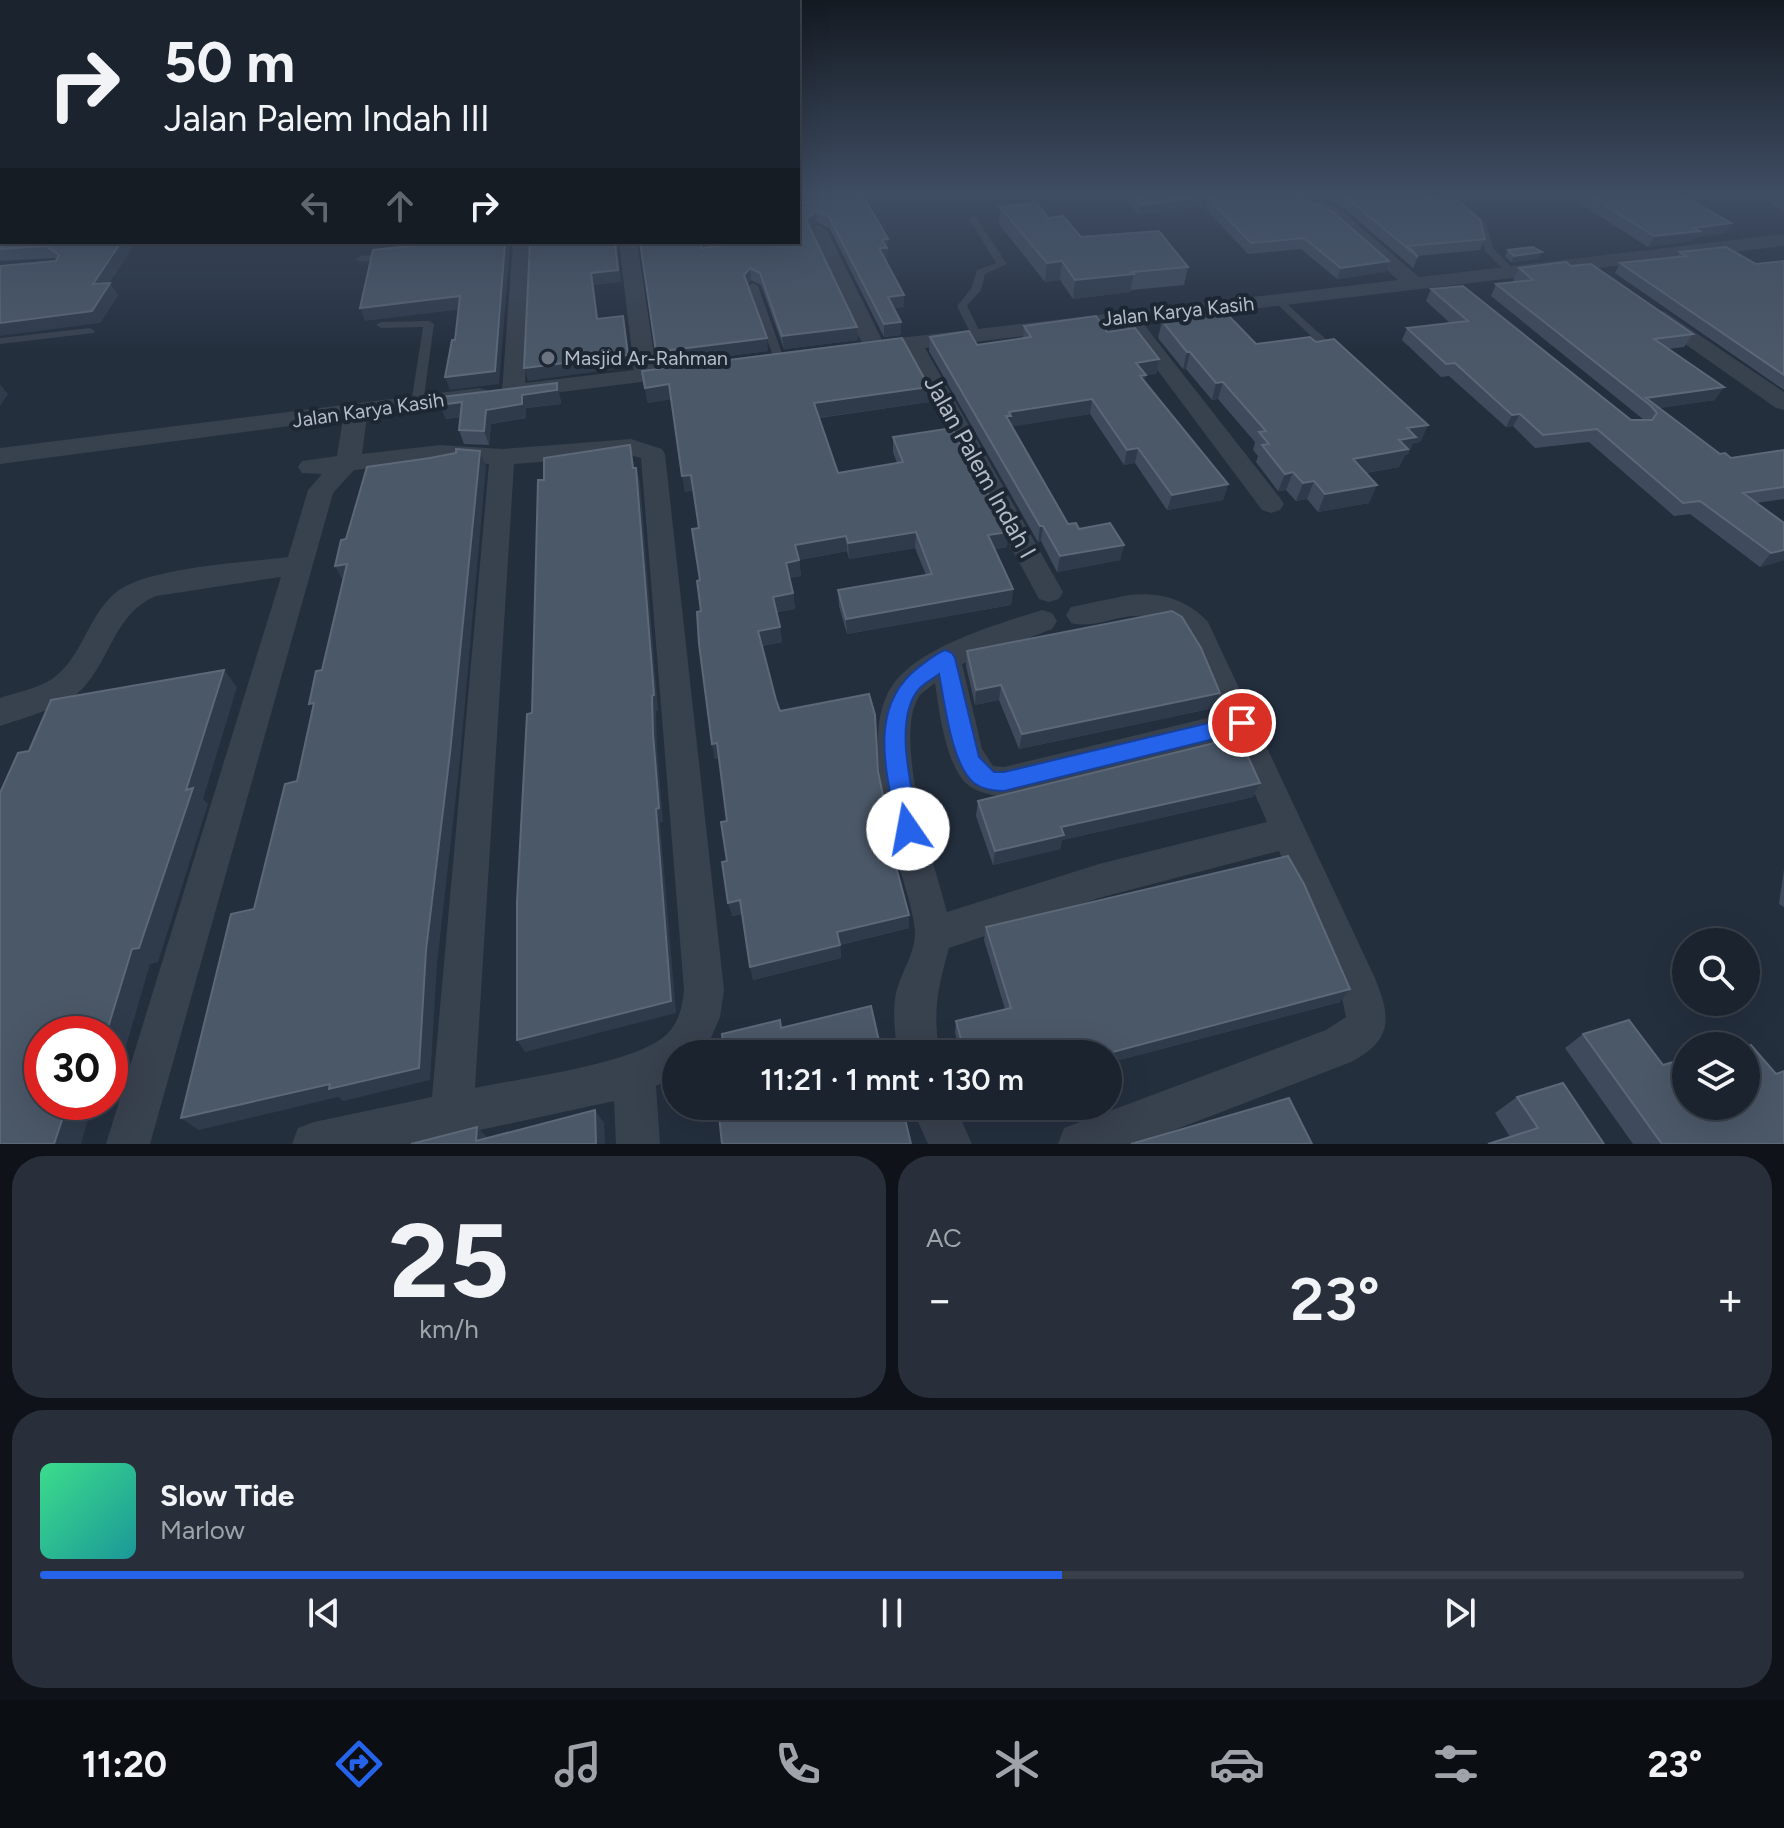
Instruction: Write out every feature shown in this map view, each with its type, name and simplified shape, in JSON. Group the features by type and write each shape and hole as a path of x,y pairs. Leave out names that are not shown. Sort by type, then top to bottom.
{"street":[{"path":"513,391 522,245"},
{"path":"628,245 646,375"},
{"path":"825,245 875,347"},
{"path":"1371,245 1415,284"},
{"name":"Jalan Karya Kasih","path":"848,351 1739,245"},
{"path":"1586,265 1610,282"},
{"path":"1453,280 1477,299"},
{"path":"1635,299 1784,403"},
{"path":"1127,316 1271,504"},
{"name":"Jalan Palem Indah I","path":"911,343 1045,607"},
{"path":"771,360 806,356"},
{"name":"Jalan Karya Kasih","path":"0,456 705,368"},
{"path":"349,461 356,412"},
{"path":"128,1144 298,565 316,478 318,417"},
{"path":"316,478 349,461 440,453 502,457 631,447 648,450 656,459 704,990 703,1013 688,1040"},
{"path":"452,1113 502,457"},
{"path":"0,713 51,695 68,684 119,605 131,593 152,586 298,565"},
{"path":"917,1040 916,995 934,935 901,802 894,751 895,725 909,686 945,658 1070,595 1080,604 1081,615 1156,603 1181,611 1198,630 1242,723 1363,999 1367,1022 1358,1037 1336,1047 1080,1144"},
{"path":"945,658 969,760 982,777 994,781 1004,782 1242,723"},
{"path":"934,935 1099,881 1290,832"},
{"path":"314,1144 634,1075 662,1061"},
{"path":"634,1075 638,1144"},
{"path":"939,1120 950,1144"}],"lane":[{"path":"977,336 962,306 976,290 980,272 1002,264 990,245"},
{"path":"1487,245 1511,272"},
{"path":"360,259 402,254"},
{"path":"753,286 771,360"},
{"path":"1279,300 1339,356"},
{"path":"381,325 429,324 417,404"},
{"path":"0,341 90,331"}],"building":[{"path":"0,245 119,245 93,284 110,283 92,311 0,323 0,266 56,261 59,255 46,246 0,249"},
{"path":"416,245 505,245 495,371 445,377 452,340 455,340 460,296 360,308 373,250"},
{"path":"530,245 615,245 618,270 591,273 597,319 623,316 628,355 524,368"},
{"path":"640,245 701,245 702,248 818,245 857,327 782,336 760,273 750,268 744,275 767,338 656,352"},
{"path":"844,245 885,245 887,248 879,248 904,295 888,297 901,322 884,324"},
{"path":"1032,245 1171,245 1188,267 1075,280 1062,261 1047,263"},
{"path":"1313,245 1371,245 1389,261 1341,268"},
{"path":"1533,247 1542,252 1514,256 1508,250"},
{"path":"1726,247 1756,264 1784,261 1784,375 1620,263 1686,256 1680,252"},
{"path":"1566,262 1571,266 1591,264 1693,334 1654,339 1724,387 1646,398 1720,454 1725,453 1731,458 1784,450 1784,487 1743,493 1784,523 1784,550 1771,553 1700,501 1683,503 1597,429 1543,435 1520,414 1512,415 1455,363 1446,364 1407,328 1468,321 1431,289 1463,286 1631,420 1652,420 1657,413 1651,406 1496,284 1533,280 1519,268"},
{"path":"1225,312 1256,344 1310,337 1316,342 1334,339 1428,425 1407,428 1416,437 1399,440 1408,449 1353,459 1377,485 1325,494 1314,481 1303,483 1293,472 1285,474 1262,445 1269,444 1259,432 1266,431 1223,382 1216,383 1162,321"},
{"path":"1096,316 1107,332 1135,328 1159,359 1136,363 1146,375 1140,376 1228,484 1172,495 1138,448 1127,450 1092,399 1009,412 1011,416 1006,416 1068,524 1076,523 1079,529 1110,523 1124,545 1060,556 930,337 969,331 977,345 1031,337 1024,326"},
{"path":"902,338 929,387 814,403 838,473 903,462 893,437 952,428 1009,532 988,535 1013,589 846,619 838,590 932,574 916,532 848,543 846,536 795,545 799,560 786,563 793,593 773,597 780,627 758,631 776,700 780,711 869,694 875,715 878,771 891,836 888,837 909,915 837,932 840,945 750,967 740,900 728,903 722,862 727,861 721,822 727,821 717,743 712,744 699,644 697,612 701,611 697,581 700,580 692,529 699,528 691,475 682,476 669,384 645,388 642,371"},
{"path":"557,383 557,390 522,395 522,404 486,410 484,431 459,430 462,402 440,405 442,397"},
{"path":"630,445 633,468 636,468 654,695 653,734 659,808 656,809 671,1001 517,1040 517,902 527,714 532,713 538,480 544,480 544,458"},
{"path":"456,449 480,451 450,753 426,950 419,1068 329,1089 330,1084 181,1118 231,914 254,909 285,784 297,781 314,703 309,704 316,671 322,670 347,564 335,566 367,467 456,453"},
{"path":"1172,611 1182,617 1201,648 1220,693 1022,734 1001,685 976,690 967,651"},
{"path":"224,670 186,790 193,788 139,948 132,949 112,1016 24,1016 24,1120 62,1120 54,1144 0,1144 0,793 18,753 29,751 51,700"},
{"path":"1239,737 1260,783 1061,827 1064,835 995,851 978,801"},
{"path":"1288,856 1304,884 1350,989 1122,1049 1122,1040 961,1040 956,1021 1011,1008 986,927"},
{"path":"871,1006 879,1040 723,1040 722,1034 780,1020 781,1028"},
{"path":"1629,1020 1663,1065 1672,1062 1672,1120 1760,1120 1760,1055 1776,1074 1784,1071 1784,1144 1662,1144 1583,1034"},
{"path":"1563,1083 1604,1144 1488,1144 1538,1128 1517,1097"},
{"path":"1289,1098 1312,1144 1131,1144"},
{"path":"595,1110 596,1144 411,1144 477,1127 476,1141"},
{"path":"719,1120 905,1120 911,1144 722,1144"}],"place":[{"name":"Masjid Ar-Rahman","path":"548,358"}],"route":[{"path":"908,829 894,751 898,709 909,686 945,658 969,760 982,777 994,781 1004,782 1242,723"}]}
